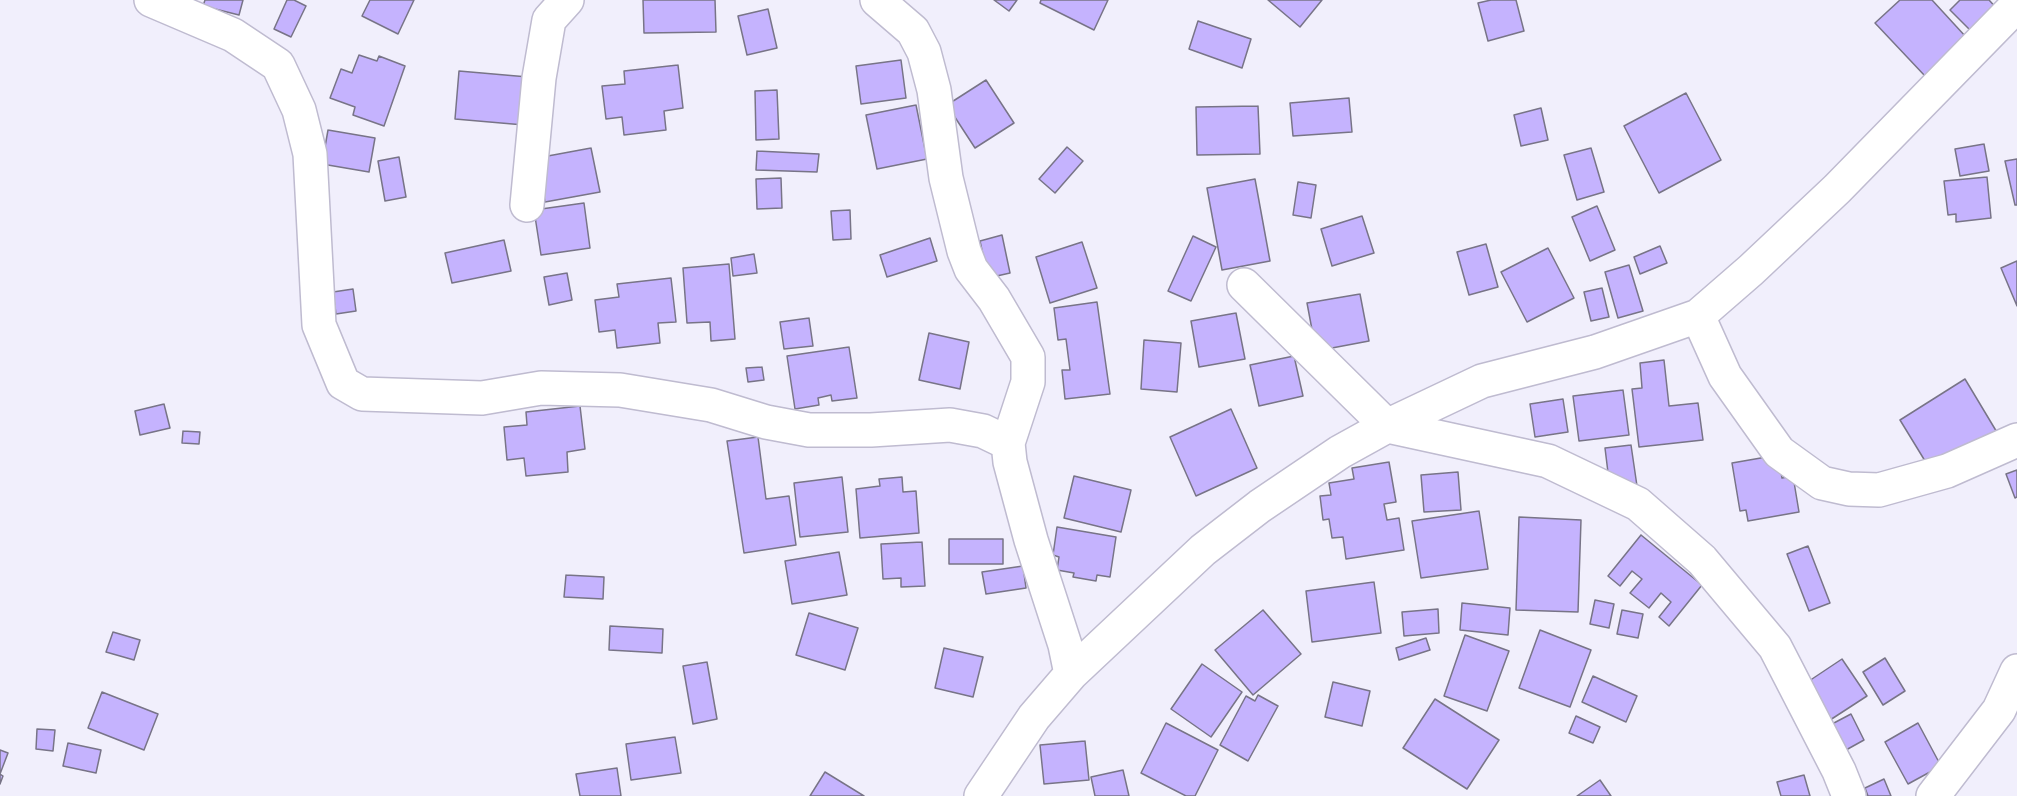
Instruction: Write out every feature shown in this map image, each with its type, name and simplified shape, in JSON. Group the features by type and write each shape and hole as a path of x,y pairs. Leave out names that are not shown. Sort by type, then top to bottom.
{"street":[{"path":"151,0 233,35 278,65 298,110 310,154 319,325 343,383 362,394 482,398 541,388 620,390 711,405 766,422 809,430 871,430 950,425 982,431 1008,443"},
{"path":"527,205 539,78 549,20 567,0"},
{"path":"877,0 913,31 924,52 934,90 946,178 964,251 971,269 994,299 1028,357 1028,382 1008,443 1010,462 1031,540 1065,645 1071,674"},
{"path":"981,796 1034,717 1071,674 1203,550 1260,506 1340,452 1387,426 1482,381 1595,352 1698,315 1751,270 1837,189 2017,5"},
{"path":"1244,285 1387,426 1548,461 1638,504 1702,560 1775,647 1839,771 1849,796"},
{"path":"1698,315 1725,376 1779,452 1822,483 1849,489 1879,490 1947,471 2017,440"},
{"path":"1934,796 1999,710 2017,671"}],"building":[{"path":"205,0 243,0 239,15 203,6"},
{"path":"287,0 294,0 306,6 291,37 274,29"},
{"path":"370,0 414,0 398,34 362,16"},
{"path":"643,0 715,0 716,32 644,33"},
{"path":"994,0 1017,0 1009,11"},
{"path":"1041,0 1108,0 1094,30 1040,3"},
{"path":"1268,0 1322,0 1300,27"},
{"path":"1491,0 1516,0 1524,31 1488,41 1478,3"},
{"path":"1900,0 1932,0 1966,37 1925,76 1875,23"},
{"path":"1960,0 1989,0 2000,12 1976,36 1950,10"},
{"path":"768,9 777,48 747,55 738,16"},
{"path":"1198,21 1251,39 1242,68 1189,49"},
{"path":"359,55 377,61 379,56 405,66 384,126 353,115 355,107 330,98 341,69 352,73"},
{"path":"901,60 906,98 861,104 856,66"},
{"path":"678,65 683,108 664,111 666,130 624,135 622,117 606,119 602,86 625,84 624,71"},
{"path":"459,71 528,77 524,125 455,119"},
{"path":"986,80 1014,123 975,148 947,105"},
{"path":"777,90 779,139 756,140 755,91"},
{"path":"1686,93 1721,160 1659,193 1624,126"},
{"path":"1349,98 1352,132 1293,136 1290,103"},
{"path":"916,105 927,159 877,169 866,115"},
{"path":"1258,106 1260,154 1197,155 1196,107"},
{"path":"1541,108 1548,140 1521,146 1514,115"},
{"path":"328,130 375,138 369,172 322,164"},
{"path":"1984,144 1989,171 1960,176 1955,149"},
{"path":"1067,147 1083,161 1055,193 1039,179"},
{"path":"591,148 600,192 545,202 537,158"},
{"path":"1591,148 1604,192 1577,200 1564,155"},
{"path":"757,151 819,154 817,172 756,170"},
{"path":"399,157 406,197 385,201 378,161"},
{"path":"2017,159 2017,205 2015,205 2005,161"},
{"path":"1987,177 1991,218 1956,222 1956,214 1948,215 1944,181"},
{"path":"781,178 782,208 757,209 756,179"},
{"path":"1255,179 1270,261 1222,270 1207,188"},
{"path":"1298,182 1316,185 1311,218 1293,215"},
{"path":"584,203 590,248 541,255 534,210"},
{"path":"1597,206 1615,250 1590,261 1572,217"},
{"path":"850,210 851,239 833,240 831,211"},
{"path":"1362,216 1374,253 1332,266 1321,229"},
{"path":"1002,235 1010,273 988,278 980,241"},
{"path":"1193,236 1216,247 1191,301 1168,291"},
{"path":"930,238 937,261 887,277 880,255"},
{"path":"504,240 511,271 452,283 445,253"},
{"path":"1082,242 1097,288 1050,303 1036,257"},
{"path":"1486,244 1498,287 1469,295 1457,252"},
{"path":"1660,246 1667,263 1640,274 1634,257"},
{"path":"1548,248 1574,298 1527,322 1501,272"},
{"path":"754,254 757,273 733,276 731,258"},
{"path":"2017,261 2017,306 2001,268"},
{"path":"729,264 735,339 711,341 710,322 687,323 683,268"},
{"path":"1629,265 1643,311 1618,318 1605,272"},
{"path":"567,273 572,300 549,305 544,277"},
{"path":"671,278 676,322 658,323 660,343 617,348 615,330 599,332 595,300 619,297 617,284"},
{"path":"1602,288 1609,317 1591,321 1584,292"},
{"path":"353,289 356,311 336,314 333,292"},
{"path":"1360,294 1369,341 1316,351 1307,303"},
{"path":"1097,302 1110,394 1065,399 1062,370 1070,370 1066,339 1058,340 1054,308"},
{"path":"1236,313 1245,359 1199,367 1191,321"},
{"path":"809,318 813,346 784,349 780,322"},
{"path":"929,333 969,342 960,389 919,380"},
{"path":"1144,340 1181,343 1177,392 1141,389"},
{"path":"849,347 857,398 832,401 831,395 818,398 819,405 795,409 787,356"},
{"path":"1294,356 1303,396 1259,406 1250,365"},
{"path":"1664,360 1669,406 1698,403 1703,440 1639,447 1632,389 1642,388 1640,363"},
{"path":"762,367 764,380 748,382 746,368"},
{"path":"1965,379 1998,434 1933,474 1900,420"},
{"path":"1623,390 1629,435 1579,441 1573,396"},
{"path":"1563,399 1568,432 1535,437 1530,404"},
{"path":"164,404 170,428 140,435 135,411"},
{"path":"580,406 585,449 567,452 568,472 526,476 524,458 507,460 504,427 527,425 526,412"},
{"path":"1231,409 1257,468 1196,496 1170,437"},
{"path":"183,431 200,432 199,444 182,443"},
{"path":"758,437 766,499 789,496 796,545 744,553 727,441"},
{"path":"1631,445 1637,486 1610,489 1605,448"},
{"path":"1778,455 1782,478 1793,476 1799,512 1748,521 1746,510 1740,511 1732,463"},
{"path":"1389,462 1396,502 1384,504 1387,520 1399,518 1404,550 1346,559 1343,537 1332,538 1329,519 1323,520 1320,496 1331,495 1329,483 1354,479 1352,468"},
{"path":"2017,470 2017,497 2015,498 2006,474"},
{"path":"1458,472 1461,510 1424,512 1421,475"},
{"path":"1074,476 1131,490 1121,532 1064,518"},
{"path":"842,477 848,532 800,537 794,483"},
{"path":"902,477 903,492 916,491 919,533 860,538 856,489 880,486 879,479"},
{"path":"1479,511 1488,569 1421,578 1412,521"},
{"path":"1519,517 1581,520 1578,612 1516,610"},
{"path":"1057,527 1116,537 1110,577 1097,575 1096,581 1073,577 1074,573 1057,570 1059,557 1053,555"},
{"path":"1641,535 1702,585 1669,626 1659,617 1671,602 1661,593 1649,608 1630,593 1642,579 1632,571 1620,586 1608,576"},
{"path":"949,539 1003,539 1003,564 949,564"},
{"path":"922,542 925,586 901,587 901,578 883,579 881,544"},
{"path":"1808,546 1830,603 1809,611 1787,554"},
{"path":"839,552 847,595 792,604 785,561"},
{"path":"1023,566 1026,588 986,594 982,572"},
{"path":"566,575 604,577 603,599 564,597"},
{"path":"1374,582 1381,633 1312,642 1306,591"},
{"path":"1595,600 1614,604 1609,628 1590,624"},
{"path":"1462,603 1510,608 1508,635 1460,630"},
{"path":"1438,609 1439,633 1404,636 1402,612"},
{"path":"1263,610 1301,654 1253,695 1215,650"},
{"path":"1622,610 1643,614 1638,638 1617,634"},
{"path":"809,613 858,628 845,670 796,655"},
{"path":"610,626 663,629 662,653 609,650"},
{"path":"1540,630 1591,650 1570,707 1519,688"},
{"path":"113,632 140,640 134,660 106,652"},
{"path":"1465,635 1509,651 1487,711 1444,696"},
{"path":"1426,638 1430,650 1399,660 1396,648"},
{"path":"944,648 983,657 973,697 935,688"},
{"path":"1885,658 1905,691 1883,705 1863,672"},
{"path":"1842,659 1867,696 1827,722 1803,685"},
{"path":"707,662 717,719 693,724 683,666"},
{"path":"1202,664 1242,692 1211,737 1171,709"},
{"path":"1593,676 1637,696 1626,722 1582,702"},
{"path":"1333,682 1370,691 1362,726 1325,717"},
{"path":"102,692 158,714 144,750 88,728"},
{"path":"1258,695 1278,706 1248,761 1220,745 1246,696 1255,701"},
{"path":"1435,699 1499,740 1467,789 1403,748"},
{"path":"1851,714 1864,740 1846,750 1832,724"},
{"path":"1576,716 1600,727 1593,743 1569,733"},
{"path":"1166,723 1218,750 1195,796 1186,796 1141,773"},
{"path":"1918,723 1941,766 1908,784 1885,742"},
{"path":"37,729 55,730 53,751 36,749"},
{"path":"675,737 681,773 631,780 626,744"},
{"path":"1085,741 1089,780 1044,784 1040,745"},
{"path":"68,743 101,750 96,773 63,766"},
{"path":"0,750 8,753 0,774"},
{"path":"617,768 621,796 580,796 576,774"},
{"path":"1123,770 1129,796 1095,796 1091,777"},
{"path":"825,772 864,796 810,796"},
{"path":"1804,775 1810,796 1781,796 1777,782"},
{"path":"1884,779 1891,796 1868,796 1865,788"},
{"path":"1600,780 1611,796 1577,796"}]}
